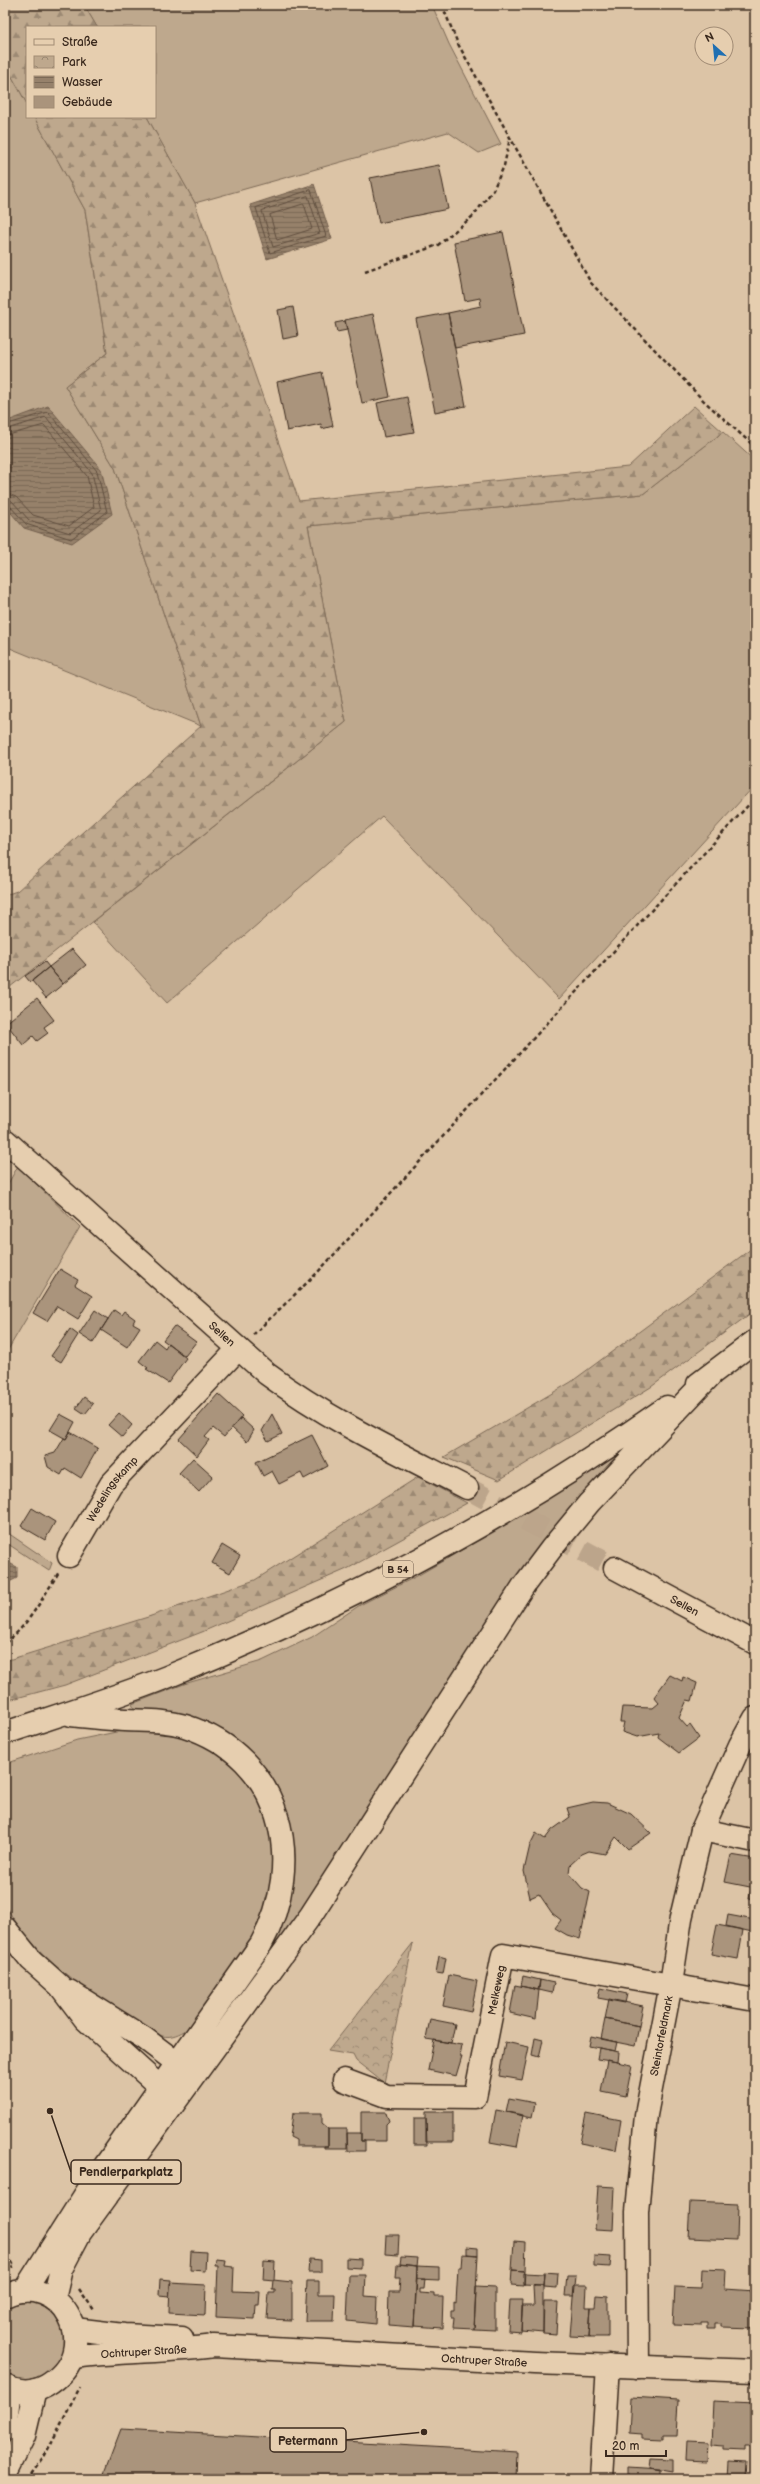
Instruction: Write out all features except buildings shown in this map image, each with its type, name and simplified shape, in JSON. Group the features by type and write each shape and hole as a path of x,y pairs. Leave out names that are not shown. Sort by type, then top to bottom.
{"main road":[{"name":"Sellen","path":"5,1140 238,1349 298,1397 467,1488"},
{"name":"B 54","path":"5,1733 62,1714 202,1662 354,1593 533,1494 648,1420 710,1376 755,1341"},
{"name":"Wedelingskamp","path":"68,1556 111,1484 238,1349"},
{"path":"54,2299 61,2269 80,2233 187,2088 319,1903 524,1585 551,1549 589,1503 710,1376"},
{"name":"Sellen","path":"615,1568 755,1643"},
{"path":"14,2293 253,1957 270,1927 277,1910 284,1874 283,1838 278,1820 263,1787 245,1763 233,1752 200,1731 163,1721 62,1714"},
{"name":"Steintorfeldmark","path":"638,2367 637,2212 646,2116 671,1984 680,1918 702,1830 740,1745 755,1718"},
{"path":"702,1830 755,1841"},
{"path":"5,1928 32,1960 60,1986 85,2019 160,2087 187,2088"},
{"name":"Melkeweg","path":"344,2080 387,2096 475,2097 503,1956 671,1984 755,2000"},
{"path":"60,1986 144,2038 177,2063 187,2088"},
{"path":"5,2429 7,2387 25,2392 35,2390 58,2378 73,2357 76,2345 74,2329 66,2312 54,2299 39,2292 14,2293"},
{"name":"Ochtruper Straße","path":"74,2329 124,2335 182,2338 214,2346"},
{"name":"Ochtruper Straße","path":"73,2357 106,2353 178,2351 214,2346 638,2367 755,2371"},
{"path":"601,2479 608,2365"},
{"path":"5,2474 24,2436 35,2390"}],"path":[{"path":"442,5 458,44 591,283 704,401 755,447"},
{"path":"365,271 438,245 473,216 493,190 504,166 510,137"},
{"path":"238,1349 317,1273 755,798"},
{"path":"5,1643 16,1635 27,1621 68,1556"},
{"path":"5,2249 15,2266"},
{"path":"28,2479 44,2457 55,2431"}],"green space":[{"path":"5,5 84,5 96,26 26,26 26,102 5,64"},
{"path":"84,5 432,5 449,44 501,144 479,153 448,132 195,203 148,118 156,118 156,26 96,26"},
{"path":"5,64 26,102 26,118 35,118 85,210 107,353 65,386 115,468 201,726 5,646"},
{"path":"35,118 148,118 195,203 299,501 628,467 694,406 723,432 643,494 308,526 346,722 5,991 5,895 17,891 201,726 115,468 65,386 107,353 85,210"},
{"path":"723,432 755,461 755,785 559,999 382,816 167,1003 93,922 346,722 308,526 643,494"},
{"path":"18,1166 80,1227 5,1355 5,1189"},
{"path":"755,1246 755,1310 651,1387 499,1480 444,1457 571,1382"},
{"path":"616,1456 576,1504 324,1881 204,2045 276,1936 289,1901 294,1878 295,1855 287,1817 264,1773 135,1710 132,1704 184,1684 262,1661 312,1637 360,1605 417,1576 508,1523"},
{"path":"418,1477 467,1503 347,1569 202,1632 65,1685 5,1701 5,1661 148,1617 255,1580"},
{"path":"5,1531 52,1563 49,1571 5,1542"},
{"path":"131,1729 174,1733 201,1744 221,1756 237,1771 251,1788 262,1807 269,1828 272,1850 270,1896 263,1917 254,1934 234,1967 188,2029 172,2036 158,2035 149,2031 77,1983 44,1955 30,1940 5,1905 5,1764 77,1740"},
{"path":"413,1943 384,2083 356,2061 353,2055 328,2051"},
{"path":"29,2301 42,2306 60,2323 64,2334 65,2346 62,2357 55,2367 38,2378 31,2381 26,2381 18,2380 5,2375 5,2307"}],"water":[{"path":"314,184 332,239 267,259 250,205"},
{"path":"48,406 101,469 112,514 72,543 24,528 5,506 5,422"},
{"path":"5,1561 17,1567 17,1578 7,1583 5,1583"}],"tunnel":[{"path":"467,1488 615,1568"}],"place":[{"name":"Pendlerparkplatz","path":"50,2111"},
{"name":"Petermann","path":"424,2432"}]}
